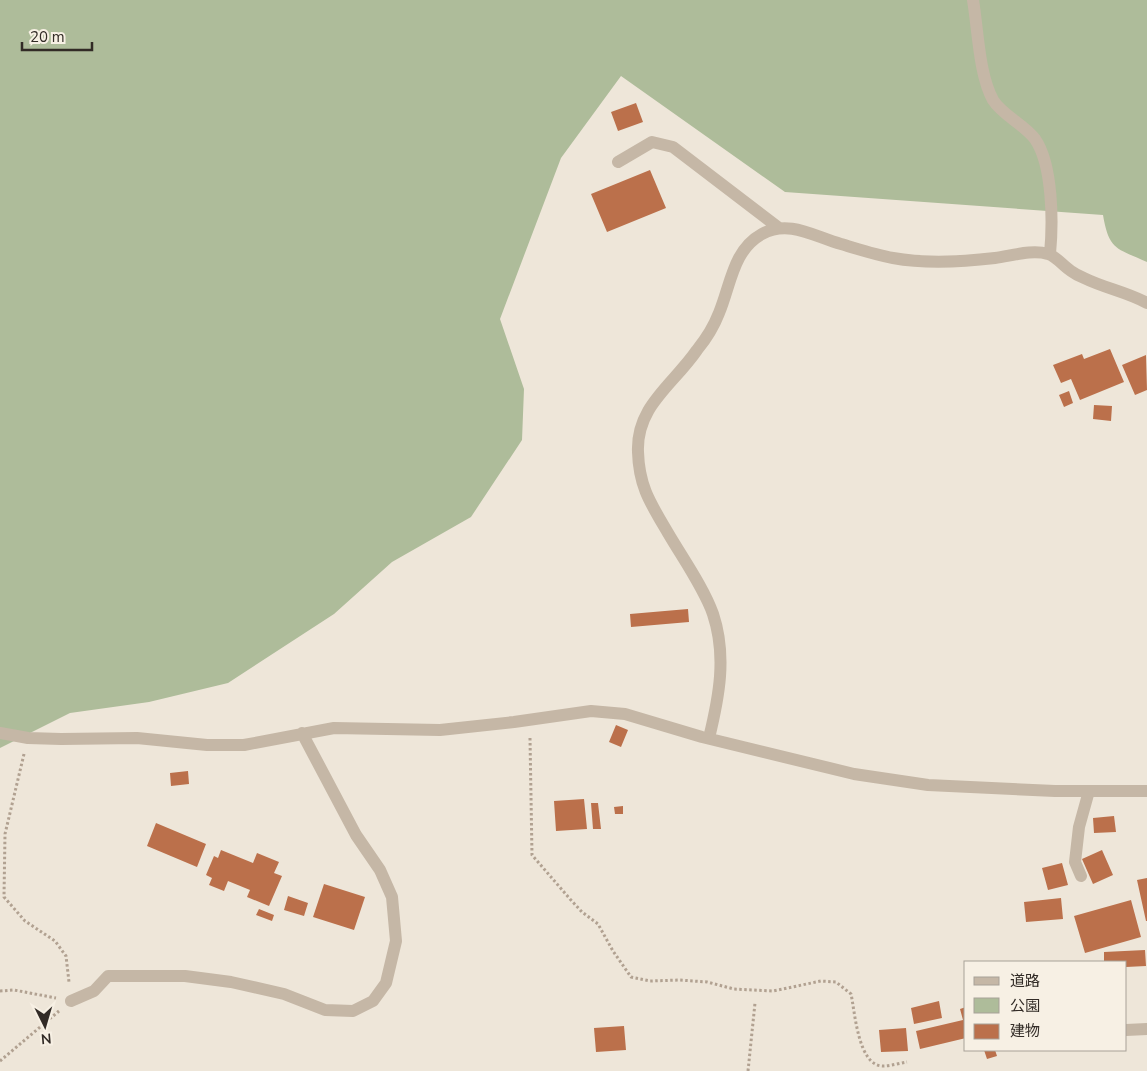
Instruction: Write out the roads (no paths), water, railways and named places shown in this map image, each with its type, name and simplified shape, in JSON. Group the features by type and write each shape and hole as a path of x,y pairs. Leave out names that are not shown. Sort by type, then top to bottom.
{"street":[{"path":"973,0 984,79 994,102 1035,139 1048,168 1052,236 1050,254"},
{"path":"618,162 652,142 673,147 779,228"},
{"path":"709,738 718,702 721,675 716,626 712,612 701,590 650,502 641,481 638,456 639,436 643,419 650,408 697,352 711,329 719,314 735,264 742,251 760,235 779,228 799,229 839,244 892,258 931,262 993,258 1037,252 1050,254 1087,280 1134,296 1147,303"},
{"path":"0,733 28,738 136,738 206,745 244,745 334,728 440,730 591,711 625,714 709,738 854,774 928,785 1089,791 1147,791"},
{"path":"71,1001 94,991 108,976 142,975 185,976 258,987 284,994 325,1010 353,1010 373,1001 386,983 396,941 392,897 380,870 356,834 302,733"},
{"path":"1081,876 1075,862 1079,827 1089,791"},
{"path":"1127,1030 1147,1028"}]}
